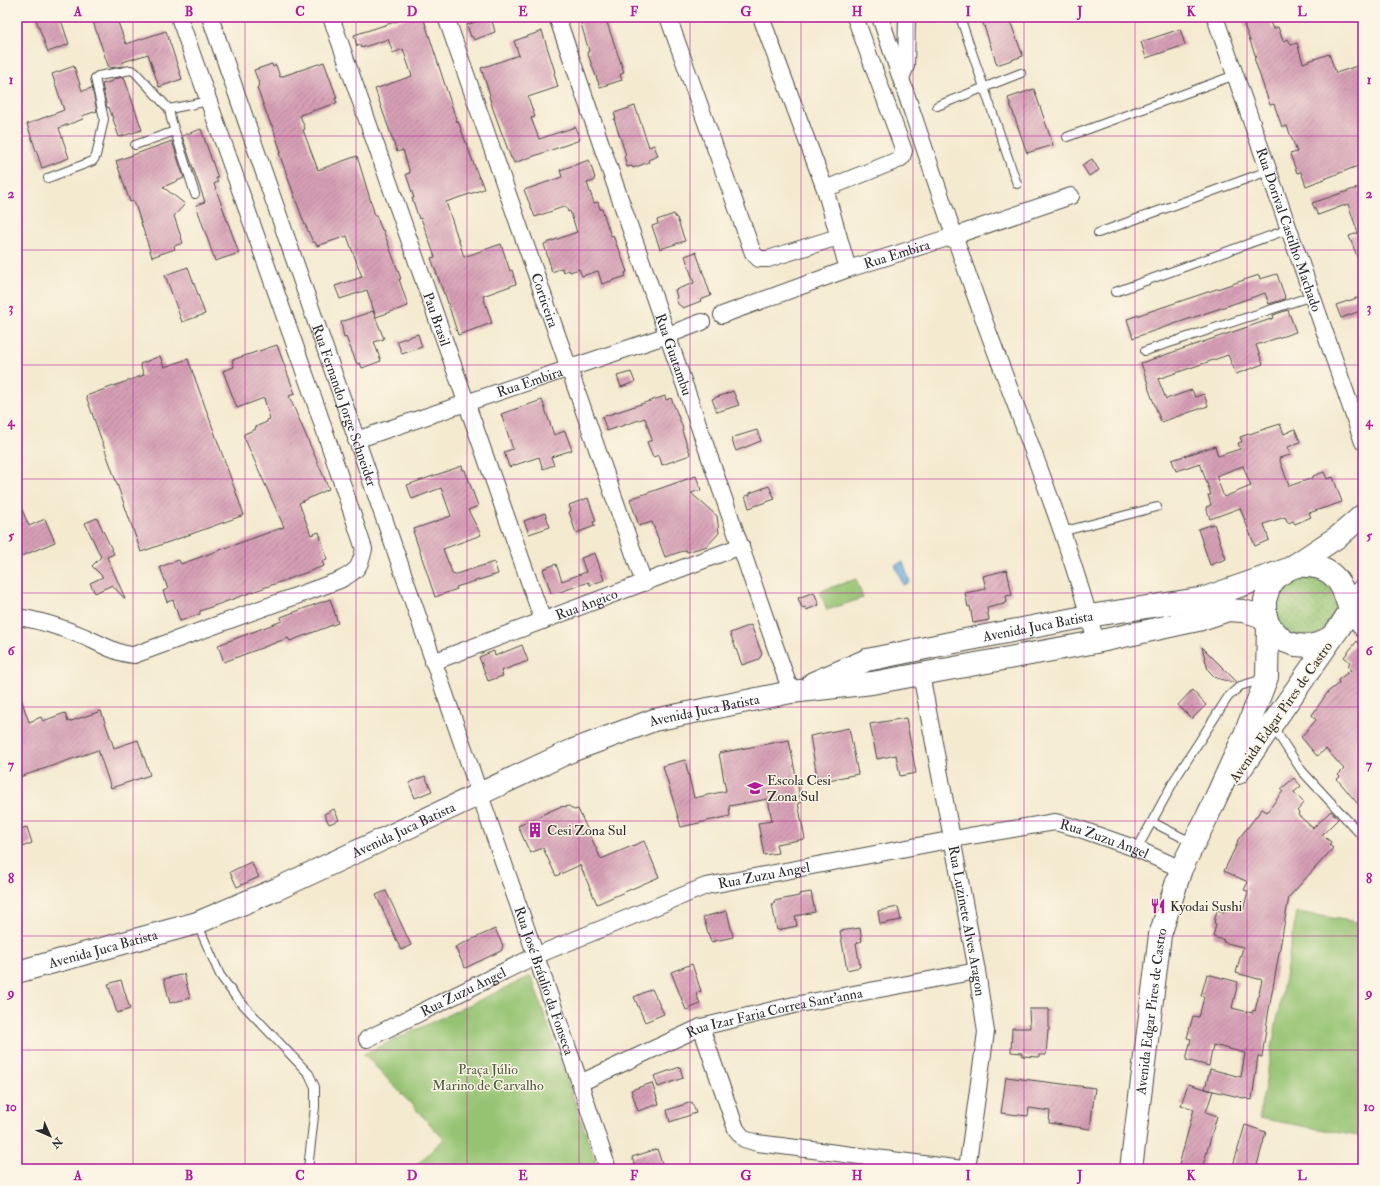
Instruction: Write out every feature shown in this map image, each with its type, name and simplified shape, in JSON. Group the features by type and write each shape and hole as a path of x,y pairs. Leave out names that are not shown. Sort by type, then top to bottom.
{"main road":[{"name":"Avenida Juca Batista","path":"1287,569 1339,536 1363,515"},
{"name":"Avenida Juca Batista","path":"791,692 867,660 1089,616 1205,598 1297,566 1309,565 1332,573 1345,594 1344,620"},
{"name":"Avenida Edgar Pires de Castro","path":"1131,1169 1160,936 1181,868 1208,815 1245,734 1267,677 1268,624 1265,612 1265,600 1269,588 1275,578 1287,569"},
{"path":"1268,624 1284,641 1296,645 1309,646 1320,643 1331,637 1363,590"},
{"name":"Avenida Juca Batista","path":"17,972 197,923 277,889 571,751 654,720 791,692 872,683 1096,642 1198,620 1228,610 1243,611 1258,615 1268,624"},
{"name":"Avenida Edgar Pires de Castro","path":"1208,815 1272,726 1344,620"},
{"path":"867,660 861,665 859,676 864,681 872,683"}],"street":[{"path":"18,615 34,619 84,637 125,655 134,655 340,580 353,573 361,562 364,549 317,408 180,17"},
{"name":"Pau Brasil","path":"331,17 543,621"},
{"name":"Corticeira","path":"446,17 644,583"},
{"name":"Rua Guatambu","path":"557,17 791,692"},
{"path":"668,17 753,253 759,259 768,259 838,237"},
{"path":"761,17 825,189 848,269"},
{"path":"825,189 898,160 902,157 904,151 855,17"},
{"path":"880,17 954,236 1061,532 1089,616 1096,642"},
{"path":"901,78 906,66 907,17"},
{"name":"Rua Dorival Castilho Machado","path":"1215,17 1363,442"},
{"name":"Rua Fernando Jorge Schneider","path":"212,18 479,794"},
{"name":"Rua Embira","path":"722,315 848,269 954,236 1071,196"},
{"name":"Rua Embira","path":"356,440 569,369 702,322"},
{"name":"Rua Angico","path":"433,662 741,546"},
{"path":"1344,620 1363,630"},
{"name":"Rua Luzinete Alves Aragon","path":"921,674 977,971 986,1032 967,1169"},
{"name":"Rua José Bráulio da Fonseca","path":"479,794 608,1169"},
{"name":"Rua Zuzu Angel","path":"367,1039 535,956 706,886 953,839 1055,822 1138,849 1181,868"},
{"name":"Rua Izar Faria Correa Sant'anna","path":"580,1084 701,1027 794,1004 977,971"},
{"path":"701,1027 736,1129 744,1139 757,1144 963,1169"}],"lane":[{"path":"960,17 1017,184"},
{"path":"48,178 93,161 96,156 104,119 95,78 98,76 131,70 135,72 169,109 195,194"},
{"path":"937,106 1021,73"},
{"path":"1067,137 1235,75"},
{"path":"169,109 209,101"},
{"path":"135,146 175,131"},
{"path":"1098,233 1268,171"},
{"path":"1115,292 1289,229"},
{"path":"1145,351 1312,296"},
{"path":"1061,532 1157,507"},
{"path":"1138,849 1175,779 1228,696 1240,686 1267,677"},
{"path":"1272,726 1302,771 1363,837"},
{"path":"1152,822 1193,843"},
{"path":"197,923 220,975 235,996 309,1074 315,1087 315,1107 308,1169"}],"green space":[{"path":"1302,574 1326,581 1335,597 1338,608 1322,633 1297,636 1284,628 1277,616 1275,601 1281,587 1285,582"},
{"path":"856,579 863,598 827,610 820,591"},
{"path":"1297,912 1363,923 1363,1137 1259,1118"},
{"name":"Praça Júlio Marino de Carvalho","path":"531,976 598,1169 412,1169 444,1139 364,1054"}],"water":[{"path":"903,562 910,582 903,585 895,565"}],"building":[{"path":"35,17 60,17 69,44 48,52"},
{"path":"98,17 116,17 126,44 166,31 182,79 159,87 148,54 123,62 124,66 109,68 92,19"},
{"path":"410,17 423,17 457,122 458,121 484,189 446,202 464,257 501,244 516,284 483,296 492,323 458,335 445,294 431,258 435,257 412,198 414,198 406,174 410,173 403,150 397,152 375,89 412,76 403,49 393,53 388,39 361,48 360,45 357,46 354,35"},
{"path":"491,17 495,32 474,40 472,36 471,37 467,25"},
{"path":"579,17 605,17 624,72 620,75 622,80 600,87 587,52 589,51"},
{"path":"981,17 1004,17 1005,22 1010,21 1023,56 997,65"},
{"path":"1257,17 1268,17 1273,29 1278,27 1283,41 1288,39 1291,45 1297,43 1303,63 1329,54 1336,73 1363,64 1363,164 1306,186 1301,172 1297,173 1290,154 1297,152 1287,126 1282,127 1274,104 1270,105 1254,58 1256,57 1243,22"},
{"path":"1180,29 1185,45 1146,58 1141,42"},
{"path":"542,31 555,72 558,87 528,97 535,117 531,118 539,139 575,127 580,140 514,163 493,109 481,68 519,55 514,41"},
{"path":"324,62 337,98 335,98 337,103 300,115 305,129 303,130 318,170 357,156 375,215 383,230 401,279 399,279 408,306 376,317 367,290 340,299 335,286 362,277 347,236 317,246 315,242 313,242 303,220 279,153 281,152 272,125 257,88 259,84 254,70 272,64 273,67 276,65 280,77"},
{"path":"74,66 82,91 92,88 97,111 82,116 83,119 59,128 69,158 42,168 27,124 64,110 52,74"},
{"path":"124,77 142,130 119,137 109,107 107,108 102,84 113,81 112,79"},
{"path":"1034,89 1053,145 1027,153 1008,98"},
{"path":"635,106 649,147 654,145 658,156 648,160 649,162 633,168 632,166 627,167 624,156 626,155 614,119 616,118 614,113"},
{"path":"201,129 218,178 216,178 218,182 214,184 239,253 215,261 196,205 205,202 182,136"},
{"path":"172,141 184,178 163,187 185,204 174,216 183,243 174,246 175,249 152,257 134,201 130,202 116,161"},
{"path":"1092,159 1099,170 1089,176 1082,165"},
{"path":"589,160 595,178 594,181 587,183 594,203 598,202 600,209 602,209 611,236 613,235 627,272 625,273 626,276 602,284 598,271 582,276 579,269 570,272 569,270 563,272 562,268 552,272 544,244 577,232 570,211 568,212 566,206 535,217 524,190 562,177 560,170"},
{"path":"1363,186 1362,269 1349,236 1358,233 1348,204 1318,215 1312,203"},
{"path":"674,214 677,218 685,241 660,249 652,226 658,224 657,220"},
{"path":"696,252 711,296 683,308 678,304 675,290 694,283 685,256"},
{"path":"188,267 205,314 182,322 165,275"},
{"path":"1277,274 1285,299 1269,304 1265,293 1133,338 1127,319 1259,275 1260,279"},
{"path":"1363,296 1363,310 1341,318 1336,305"},
{"path":"1288,310 1296,332 1256,345 1263,364 1236,374 1228,355 1158,379 1166,399 1192,390 1195,397 1204,394 1208,406 1161,422 1141,363 1274,318 1273,315"},
{"path":"373,311 384,339 374,342 381,361 362,368 360,363 357,364 346,337 344,338 341,322"},
{"path":"418,334 422,347 402,354 397,341"},
{"path":"277,345 295,394 289,396 329,489 299,503 311,535 319,532 327,559 322,561 324,566 200,611 200,614 180,621 173,600 167,602 163,591 168,589 160,567 179,560 181,564 284,527 244,437 244,434 256,429 255,427 267,422 267,420 270,419 264,398 237,408 223,371 234,367 232,360"},
{"path":"160,356 164,367 188,359 244,515 141,552 86,396 144,375 140,364"},
{"path":"631,372 635,382 621,387 617,376"},
{"path":"733,391 739,405 717,412 712,399"},
{"path":"665,396 666,400 671,398 683,429 682,431 690,455 662,465 659,455 653,457 647,442 652,440 645,418 607,431 602,417"},
{"path":"542,400 554,435 565,431 572,450 551,457 554,465 543,469 539,457 509,467 504,452 513,449 501,414"},
{"path":"1280,424 1284,434 1295,429 1300,442 1288,447 1291,455 1279,458 1289,486 1313,478 1313,476 1324,472 1327,479 1333,477 1342,502 1309,513 1311,517 1295,524 1293,521 1288,523 1285,517 1264,524 1269,540 1255,546 1240,508 1210,519 1206,507 1211,505 1208,495 1211,495 1200,463 1176,471 1172,460 1215,446 1218,456 1240,449 1238,443 1242,442 1240,437","holes":["1243,466 1251,486 1224,497 1216,476"]},
{"path":"757,430 761,441 736,451 731,438"},
{"path":"462,466 463,470 465,470 478,506 468,510 481,535 443,549 453,575 494,562 498,574 456,587 457,589 435,597 413,531 415,531 414,529 451,516 441,488 412,499 407,485"},
{"path":"696,476 701,490 691,493 717,516 719,533 707,546 687,552 686,550 665,557 652,522 639,526 630,499"},
{"path":"769,486 775,499 749,508 745,496"},
{"path":"17,498 29,526 45,519 55,542 17,558"},
{"path":"588,498 596,521 593,522 595,526 576,533 569,512 571,511 569,505"},
{"path":"545,513 550,527 529,534 524,521"},
{"path":"97,518 114,554 107,557 125,598 112,585 95,593 90,583 103,577 92,566 101,557 85,523"},
{"path":"1214,524 1226,559 1210,565 1198,529"},
{"path":"595,553 604,580 590,585 589,582 560,592 551,593 543,569 556,564 562,581 586,572 581,558"},
{"path":"1007,570 1012,595 1006,596 1007,602 1004,604 987,608 989,620 973,623 970,606 968,607 965,593 986,589 983,576"},
{"path":"814,592 819,605 806,610 805,607 802,608 798,598"},
{"path":"330,599 338,623 290,641 288,638 224,662 218,645 282,621 281,617"},
{"path":"751,625 762,654 759,659 742,665 730,633"},
{"path":"1357,641 1363,649 1363,810 1337,779 1340,777 1338,775 1344,769 1326,749 1317,756 1301,737 1316,720 1312,715 1328,692 1339,683 1338,680 1351,670 1348,666 1350,662 1344,657"},
{"path":"522,645 528,661 501,671 503,676 488,681 479,657 494,651 495,656"},
{"path":"1202,647 1237,682 1235,683 1216,678 1208,670"},
{"path":"1192,690 1206,705 1192,719 1178,705"},
{"path":"17,693 19,693 29,722 41,717 43,721 65,713 68,722 101,711 114,748 138,740 150,775 111,788 98,750 17,778"},
{"path":"906,718 916,773 900,776 896,755 877,759 870,724"},
{"path":"849,728 858,774 818,782 810,736"},
{"path":"789,740 801,803 798,803 805,839 776,844 778,853 764,855 758,823 772,821 768,799 729,806 730,816 681,827 663,766 685,760 694,798 726,791 719,753"},
{"path":"425,776 432,791 415,798 409,783"},
{"path":"1294,778 1301,786 1294,792 1304,803 1297,811 1299,813 1298,815 1313,828 1331,811 1338,819 1322,835 1331,842 1329,845 1333,848 1289,897 1262,1057 1258,1056 1252,1100 1205,1089 1210,1069 1241,1077 1245,1053 1213,1045 1209,1066 1186,1060 1191,1039 1187,1038 1193,1016 1199,1017 1204,997 1201,996 1207,974 1238,982 1232,1008 1252,1013 1253,1010 1255,1011 1262,980 1236,973 1243,947 1223,942 1224,940 1213,937 1216,924 1214,923 1217,910 1224,912 1226,907 1243,911 1248,891 1244,890 1248,882 1224,871 1238,842 1237,841 1262,809 1267,812 1283,791 1281,789"},
{"path":"569,806 574,810 578,809 601,859 644,841 659,877 597,904 580,865 556,876 543,848 530,853 518,826 559,807"},
{"path":"334,809 339,820 329,824 324,814"},
{"path":"27,827 32,843 17,849 17,830"},
{"path":"251,862 259,877 237,887 230,872"},
{"path":"386,891 411,945 401,950 376,895"},
{"path":"811,892 815,912 795,916 797,926 777,930 772,904 775,903 774,901"},
{"path":"898,907 901,920 880,924 878,911"},
{"path":"727,911 733,937 711,942 703,917"},
{"path":"860,928 862,941 856,943 860,967 847,970 840,931"},
{"path":"495,929 503,946 501,951 465,968 455,947"},
{"path":"692,964 701,991 696,993 700,1004 686,1010 671,972"},
{"path":"184,974 190,998 170,1003 164,979"},
{"path":"121,980 130,1009 117,1013 108,984"},
{"path":"652,989 664,1014 645,1022 634,997"},
{"path":"1029,1009 1049,1009 1049,1030 1046,1055 1039,1055 1039,1057 1022,1056 1022,1053 1011,1052 1012,1028 1030,1028"},
{"path":"680,1067 683,1078 658,1087 654,1076"},
{"path":"1006,1077 1095,1088 1090,1129 1049,1123 1050,1111 1029,1108 1028,1116 1001,1113"},
{"path":"652,1083 659,1104 638,1111 631,1090"},
{"path":"1188,1084 1213,1091 1206,1112 1217,1116 1202,1169 1178,1169 1194,1109 1181,1105"},
{"path":"692,1102 696,1113 670,1122 667,1110"},
{"path":"1245,1125 1266,1132 1256,1169 1232,1169"},
{"path":"657,1149 664,1169 636,1169 632,1157"}],"place":[{"name":"Escola Cesi Zona Sul","path":"755,788"},
{"name":"Cesi Zona Sul","path":"535,830"},
{"name":"Kyodai Sushi","path":"1158,906"}]}
